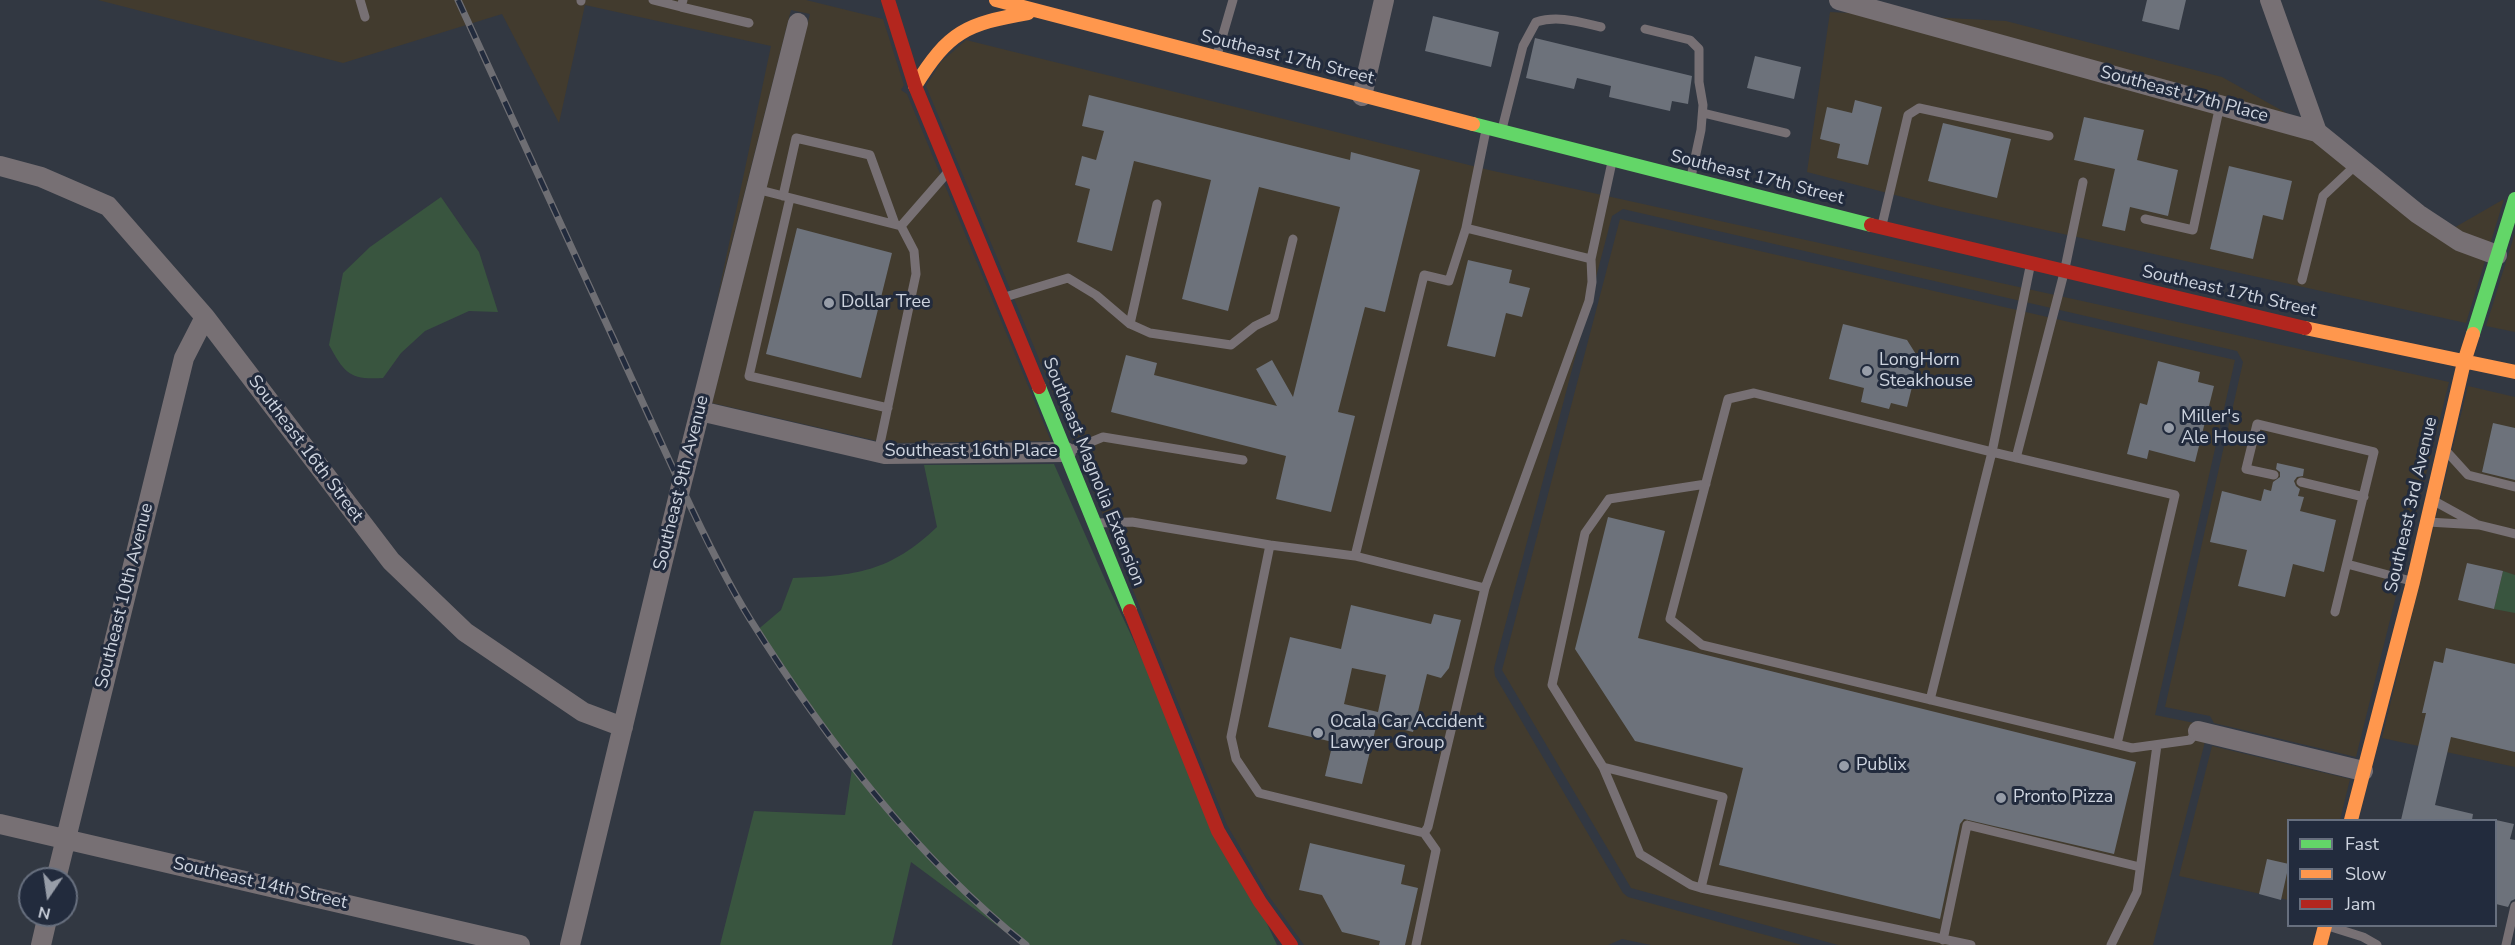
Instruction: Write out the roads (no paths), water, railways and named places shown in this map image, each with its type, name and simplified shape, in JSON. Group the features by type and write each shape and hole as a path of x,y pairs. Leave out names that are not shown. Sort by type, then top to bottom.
{"main road":[{"name":"Southeast Magnolia Extension","path":"888,0 915,86 1095,523 1218,831 1260,902 1291,945"},
{"name":"Southeast 17th Street","path":"996,0 1501,132 2031,265 2464,363 2515,372"},
{"path":"915,86 933,55 958,31 984,20 1039,11"},
{"name":"Southeast 3rd Avenue","path":"2350,819 2427,522 2464,363 2515,199"},
{"path":"2320,945 2327,927"}],"street":[{"path":"1362,96 1384,0"},
{"name":"Southeast 17th Place","path":"1839,0 2318,132 2418,214 2459,242 2497,255"},
{"path":"2270,0 2318,132"},
{"name":"Southeast 9th Avenue","path":"570,945 700,411 798,23"},
{"name":"Southeast 16th Street","path":"0,166 41,177 108,206 205,317 391,561 465,632 583,712 623,727"},
{"name":"Southeast 10th Avenue","path":"59,867 184,358 205,317"},
{"name":"Southeast 16th Place","path":"700,411 878,453 1066,452"},
{"path":"2198,730 2363,771"},
{"name":"Southeast 14th Street","path":"0,824 520,945"},
{"path":"41,945 45,927"}],"lane":[{"path":"360,0 365,17"},
{"path":"653,0 682,4 749,23"},
{"path":"1216,58 1233,0"},
{"path":"1501,132 1523,46 1536,22 1547,19 1565,20 1601,27"},
{"path":"1645,29 1690,40 1699,49 1701,130 1690,180"},
{"path":"2145,219 2193,230 2220,105"},
{"path":"1881,228 1908,115 1919,108 2049,136"},
{"path":"1702,113 1786,133"},
{"path":"1355,556 1424,275 1449,281 1466,228 1487,128"},
{"path":"878,453 888,408 916,274 914,251 898,225 870,155 796,138 749,376 888,408"},
{"path":"1424,833 1428,827 1485,588 1589,301 1592,282 1591,259 1613,160"},
{"path":"2302,280 2323,196 2357,164"},
{"path":"898,225 950,170"},
{"path":"2016,458 2064,273 2083,182"},
{"path":"756,189 898,225"},
{"path":"1130,324 1157,204"},
{"path":"1466,228 1591,259"},
{"path":"1002,298 1068,278 1096,296 1130,324 1150,333 1231,345 1256,326 1274,317 1293,239"},
{"path":"1930,699 1992,452 2031,265"},
{"path":"2117,744 2175,495 1754,393 1728,399 1670,619 1702,645 2132,748 2190,740 2198,730"},
{"path":"2274,475 2246,469 2257,424 2374,452 2336,612"},
{"path":"1066,452 1103,437 1243,460"},
{"path":"2444,448 2468,475 2515,487"},
{"path":"2301,482 2364,497"},
{"path":"1706,484 1609,499 1585,533 1552,685 1603,767 1640,854 1691,885 1701,888 1971,945"},
{"path":"2432,500 2479,525"},
{"path":"1095,523 1132,522 1270,545 1355,556 1485,588"},
{"path":"2427,522 2479,525 2515,534"},
{"path":"1270,545 1231,737 1236,759 1259,793 1424,833 1436,850 1416,945"},
{"path":"2347,564 2412,582"},
{"path":"2111,945 2137,892 2157,745"},
{"path":"1603,767 1723,797 1701,888"},
{"path":"1943,940 1967,825 2140,867"},
{"path":"2506,945 2515,906"},
{"path":"2330,927 2362,936 2377,945"}],"railway":[{"path":"458,0 689,503 722,570 750,619 809,708 874,794 946,873 1026,945"}],"place":[{"name":"Dollar Tree","path":"829,303"},
{"name":"LongHorn Steakhouse","path":"1867,371"},
{"name":"Miller's Ale House","path":"2169,428"},
{"name":"Ocala Car Accident Lawyer Group","path":"1318,733"},
{"name":"Publix","path":"1844,766"},
{"name":"Pronto Pizza","path":"2001,798"}]}
